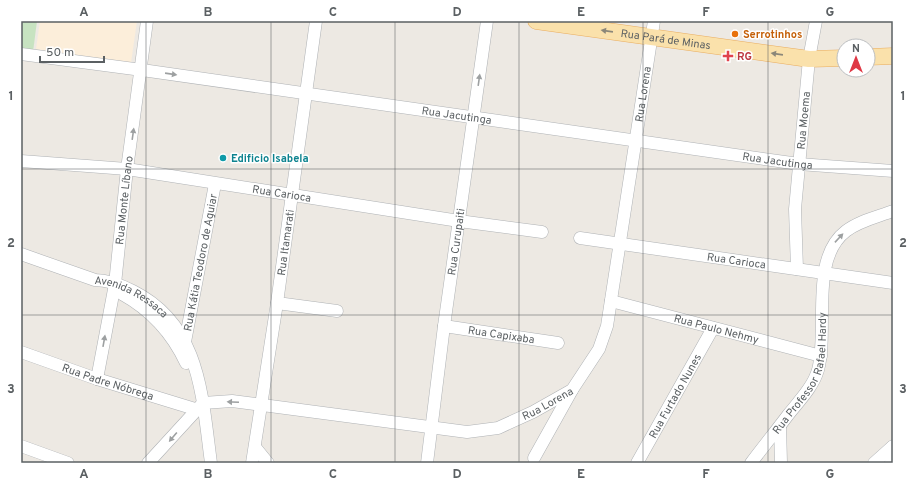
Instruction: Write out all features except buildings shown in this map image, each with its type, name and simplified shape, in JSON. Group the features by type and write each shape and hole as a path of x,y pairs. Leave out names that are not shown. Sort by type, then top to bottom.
{"main road":[{"name":"Rua Pará de Minas","path":"536,21 653,29 809,59 836,58"},
{"path":"876,57 893,56"}],"street":[{"name":"Rua Monte Líbano","path":"98,379 114,288 127,169 142,70 147,21"},
{"name":"Rua Itamarati","path":"252,463 277,303 316,21"},
{"name":"Rua Curupaiti","path":"427,463 444,326 487,21"},
{"name":"Rua Moema","path":"798,269 795,209 809,59 816,21"},
{"name":"Rua Lorena","path":"199,406 232,401 432,429 467,432 498,428 533,412 572,390 599,349 607,326 621,244 653,29"},
{"name":"Rua Jacutinga","path":"21,54 799,164 893,171"},
{"name":"Rua Carioca","path":"21,161 127,169 292,196 542,232"},
{"name":"Rua Kátia Teodoro de Aguiar","path":"185,342 215,184"},
{"name":"Rua Professor Rafael Hardy","path":"751,463 814,381 821,356 825,274 830,248 846,232 859,224 893,211"},
{"name":"Rua Carioca","path":"580,238 825,274 893,282"},
{"name":"Avenida Ressaca","path":"21,254 95,280 106,280 122,294 143,307 172,337 188,369 199,406 211,463"},
{"name":"Avenida Ressaca","path":"114,288 142,296 170,319 185,342 194,362 203,463"},
{"name":"Rua Paulo Nehmy","path":"611,301 821,356"},
{"path":"277,303 337,311"},
{"name":"Rua Capixaba","path":"444,326 558,343"},
{"name":"Rua Furtado Nunes","path":"637,463 713,328"},
{"name":"Rua Padre Nóbrega","path":"21,352 98,379 199,406"},
{"path":"534,458 572,390"},
{"path":"148,463 199,406"},
{"path":"780,426 781,463"},
{"path":"21,446 68,463"},
{"path":"255,446 268,463"},
{"path":"874,463 892,446"},
{"path":"891,463 892,446"}],"shaded area":[{"path":"40,21 137,21 131,63 36,49"}],"green space":[{"path":"21,21 37,21 33,52 21,51"}],"place":[{"name":"Serrotinhos","path":"735,34"},
{"name":"RG","path":"728,56"},
{"name":"Edificio Isabela","path":"223,158"}]}
